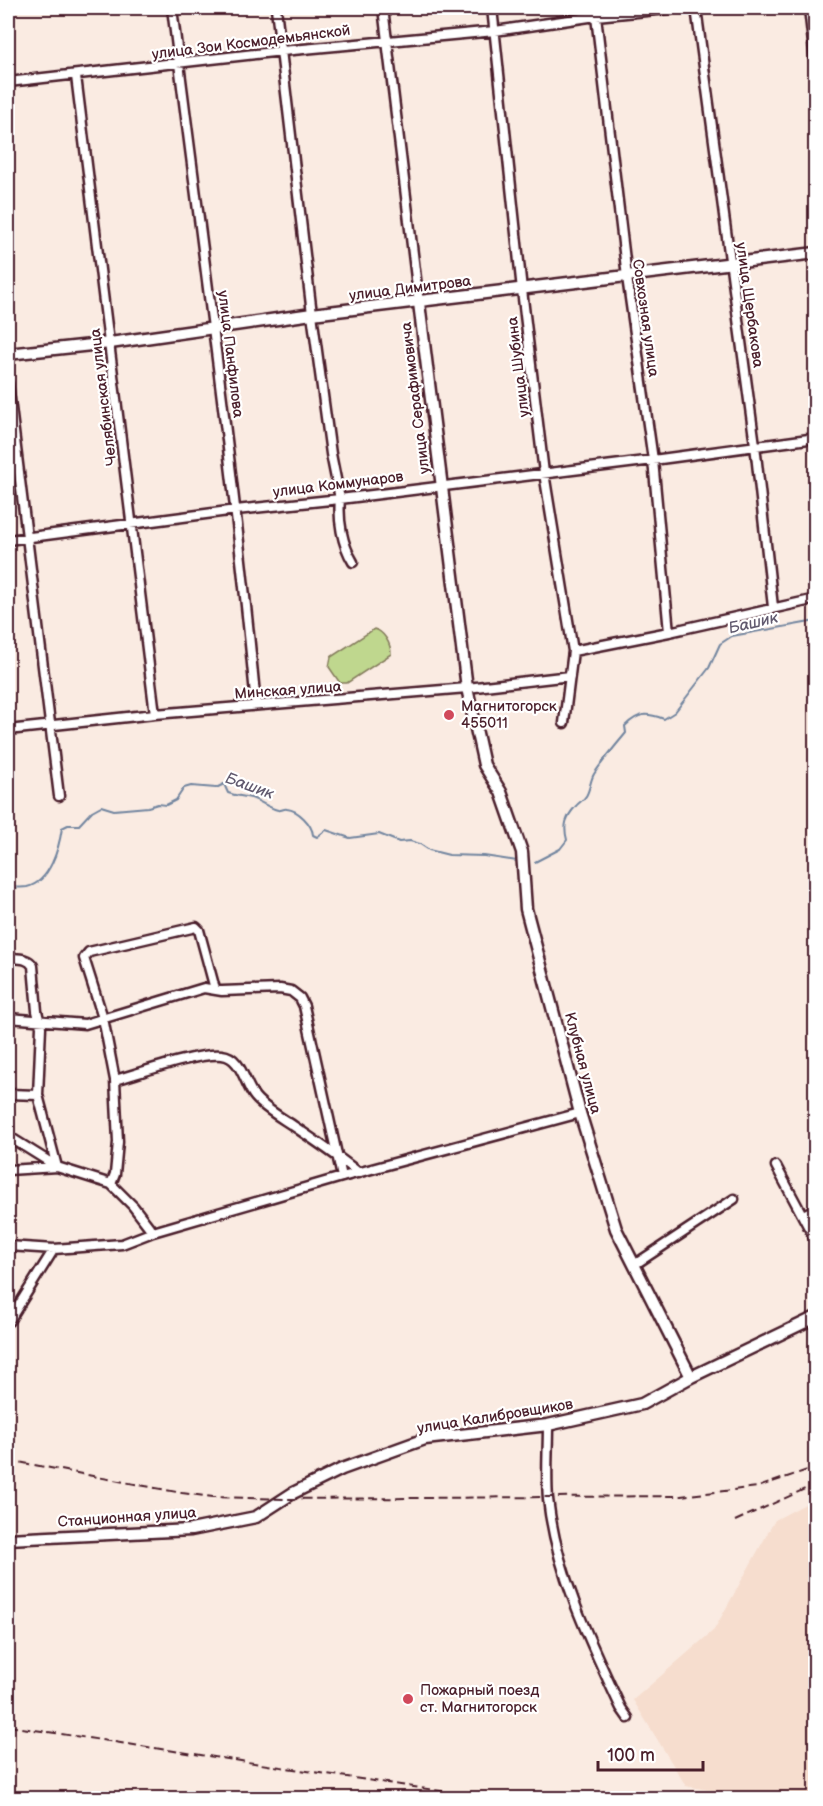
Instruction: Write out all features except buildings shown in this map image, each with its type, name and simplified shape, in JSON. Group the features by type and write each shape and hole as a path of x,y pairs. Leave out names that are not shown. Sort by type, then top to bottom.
{"street":[{"name":"улица Панфилова","path":"172,8 236,510 256,705"},
{"path":"276,8 331,454 340,499 339,511 345,550 353,562"},
{"name":"улица Серафимовича","path":"384,8 467,688 480,747"},
{"name":"улица Шубина","path":"492,8 544,472 573,651 564,723"},
{"name":"улица Зои Космодемьянской","path":"8,82 387,40 495,31 595,12 677,8"},
{"name":"улица Щербакова","path":"696,8 755,445 773,607"},
{"path":"809,8 816,70"},
{"name":"Совхозная улица","path":"595,12 627,277 653,460 669,632"},
{"name":"Челябинская улица","path":"76,76 155,714"},
{"name":"улица Димитрова","path":"8,354 110,343 312,314 419,303 816,253"},
{"path":"8,384 59,796"},
{"name":"улица Коммунаров","path":"8,540 816,438"},
{"path":"573,651 669,632 816,598"},
{"name":"Минская улица","path":"8,730 155,714 467,688 570,676"},
{"name":"Клубная улица","path":"480,747 484,765 501,792 522,852 526,909 580,1113 616,1229 691,1377"},
{"path":"111,1184 116,1174 118,1142 115,1080 102,1018 84,958 89,952 196,927 199,930 214,989"},
{"path":"8,958 26,959 31,961 33,966 41,1027 38,1095 57,1167"},
{"path":"8,1018 85,1024 204,988 222,991 280,989 291,991 300,998 304,1006 342,1178"},
{"path":"115,1080 204,1055 230,1057 237,1064 255,1097 271,1111 359,1173"},
{"path":"8,1094 38,1095"},
{"path":"8,1246 54,1249 122,1244 153,1232 359,1173 580,1113"},
{"path":"8,1136 57,1167 111,1184 133,1206 153,1232"},
{"path":"776,1166 816,1240"},
{"path":"11,1171 57,1167"},
{"path":"634,1265 734,1199"},
{"path":"803,1215 816,1209"},
{"path":"8,1321 54,1249"},
{"name":"улица Калибровщиков","path":"342,1469 425,1439 548,1425 642,1404 691,1377 816,1317"},
{"path":"548,1425 548,1498 560,1556 585,1630 621,1708 628,1718"},
{"name":"Станционная улица","path":"8,1539 191,1530 256,1517 293,1493 342,1469"}],"shaded area":[{"path":"815,1499 815,1798 754,1798 686,1786 633,1700 714,1630 775,1520"}],"green space":[{"path":"374,629 386,638 391,654 347,683 340,683 329,667 331,657"}],"waterway":[{"name":"Башик","path":"535,862 560,849 567,840 565,826 568,818 586,796 598,768 626,733 625,726 639,716 648,715 664,719 675,712 709,668 720,644 732,636 816,621"},
{"name":"Башик","path":"8,887 27,887 42,878 56,854 62,828 68,825 79,825 92,811 101,806 114,810 166,805 176,800 184,788 191,786 216,788 224,784 228,793 251,798 278,810 286,809 296,812 307,822 313,835 317,837 326,830 350,838 379,834 399,842 410,841 429,850 449,855 484,856 517,861"}],"railway":[{"path":"8,1460 182,1493 213,1497 285,1499 681,1496 758,1487 816,1467"},
{"path":"735,1521 816,1484"},
{"path":"8,1726 487,1798"}],"place":[{"name":"Магнитогорск 455011","path":"449,715"},
{"name":"Пожарный поезд ст. Магнитогорск","path":"408,1699"}]}
